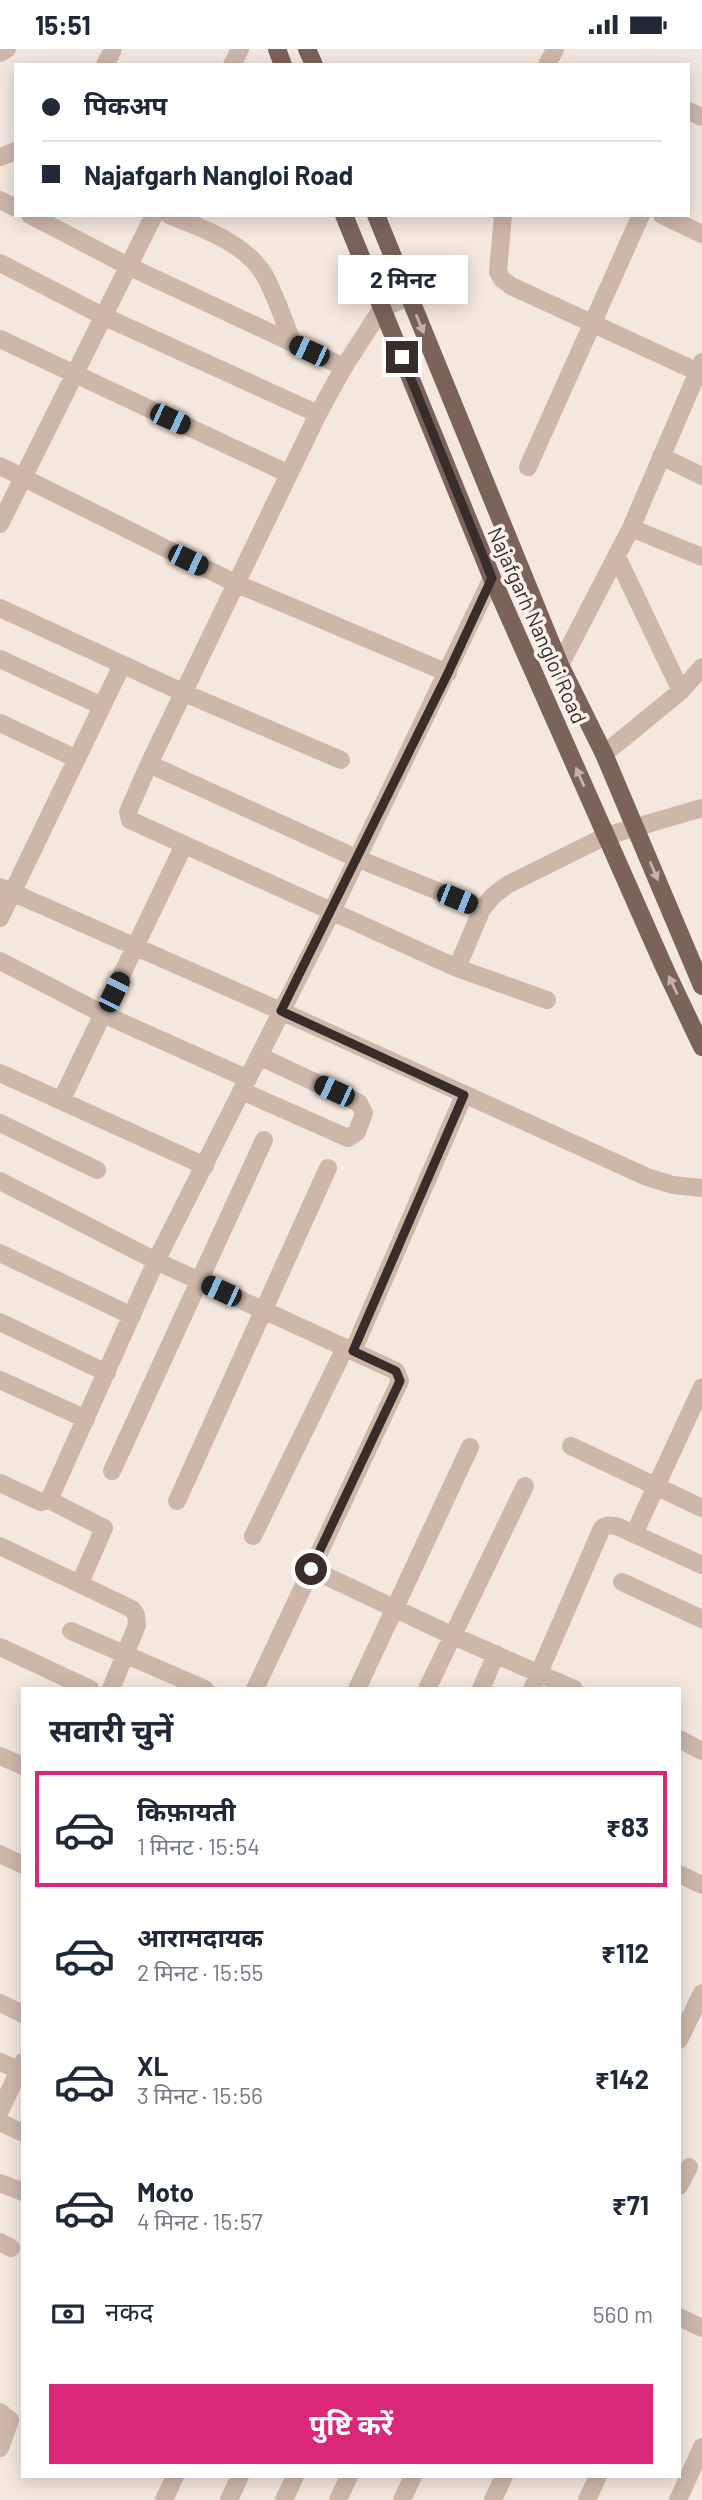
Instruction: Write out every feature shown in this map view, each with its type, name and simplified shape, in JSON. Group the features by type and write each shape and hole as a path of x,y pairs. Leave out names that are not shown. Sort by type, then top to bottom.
{"main road":[{"name":"Najafgarh Nangloi Road","path":"345,217 492,578 702,1047"},
{"name":"Najafgarh Nangloi Road","path":"377,217 560,665 604,754 702,986"}],"street":[{"path":"0,53 7,49"},
{"path":"34,217 128,266 344,367"},
{"path":"0,524 152,217"},
{"path":"174,217 208,230 253,260 264,275 292,342"},
{"path":"503,217 498,272 511,286 700,367 695,396 661,456 617,557 560,665"},
{"path":"528,467 640,217"},
{"path":"666,217 702,235"},
{"path":"0,263 103,316 318,414"},
{"path":"409,297 382,308 318,414 128,811 130,820 184,845 457,968 547,1000"},
{"path":"0,339 289,474"},
{"path":"661,456 702,476"},
{"path":"0,466 235,583 448,673"},
{"path":"631,528 702,557"},
{"path":"617,557 681,691"},
{"path":"50,1500 156,1261 332,911 492,578"},
{"path":"0,608 122,665 341,760"},
{"path":"0,659 102,706"},
{"path":"0,918 6,890 77,759 122,665"},
{"path":"604,754 681,691 702,667"},
{"path":"0,723 77,759"},
{"path":"149,764 356,859 482,909"},
{"path":"457,968 482,909 507,885 606,836 702,808"},
{"path":"61,1101 184,845"},
{"path":"6,890 647,1177 674,1185 702,1188"},
{"path":"0,961 348,1138 357,1132 364,1113 359,1103 259,1056"},
{"path":"0,1073 205,1166"},
{"path":"253,1536 349,1349 464,1095"},
{"path":"0,1123 97,1170"},
{"path":"112,1471 264,1140"},
{"path":"177,1501 328,1168"},
{"path":"0,1181 156,1261 396,1371 400,1381 256,1687"},
{"path":"0,1252 132,1316"},
{"path":"0,1322 107,1373"},
{"path":"0,1380 86,1419"},
{"path":"634,1534 702,1387"},
{"path":"571,1446 702,1508"},
{"path":"358,1687 470,1447"},
{"path":"0,1483 41,1502 50,1500 104,1528 80,1583"},
{"path":"428,1687 525,1486"},
{"path":"536,1680 602,1528 611,1525 702,1565"},
{"path":"0,1546 132,1609 137,1625 112,1687"},
{"path":"311,1569 395,1610 496,1654 536,1680 566,1687"},
{"path":"622,1582 702,1619"},
{"path":"71,1630 200,1687"},
{"path":"0,1647 86,1687"},
{"path":"482,1687 496,1654"},
{"path":"681,1740 702,1751"},
{"path":"0,1756 21,1765"},
{"path":"0,1854 21,1863"},
{"path":"681,1875 702,1885"},
{"path":"681,2030 702,1993"},
{"path":"0,2003 21,2013"},
{"path":"0,2061 21,2068 0,2111"},
{"path":"0,2122 21,2132"},
{"path":"681,2182 689,2167"},
{"path":"0,2183 21,2191"},
{"path":"681,2318 702,2328"},
{"path":"0,2412 10,2420 0,2448"},
{"path":"678,2500 702,2447"},
{"path":"164,2500 174,2478"},
{"path":"229,2500 239,2478"},
{"path":"284,2500 294,2478"},
{"path":"338,2500 348,2478"},
{"path":"402,2500 412,2478"},
{"path":"493,2500 503,2478"},
{"path":"587,2500 597,2478"}],"route":[{"path":"311,1569 400,1381 396,1371 353,1351 464,1095 281,1011 492,578 402,357"}]}
